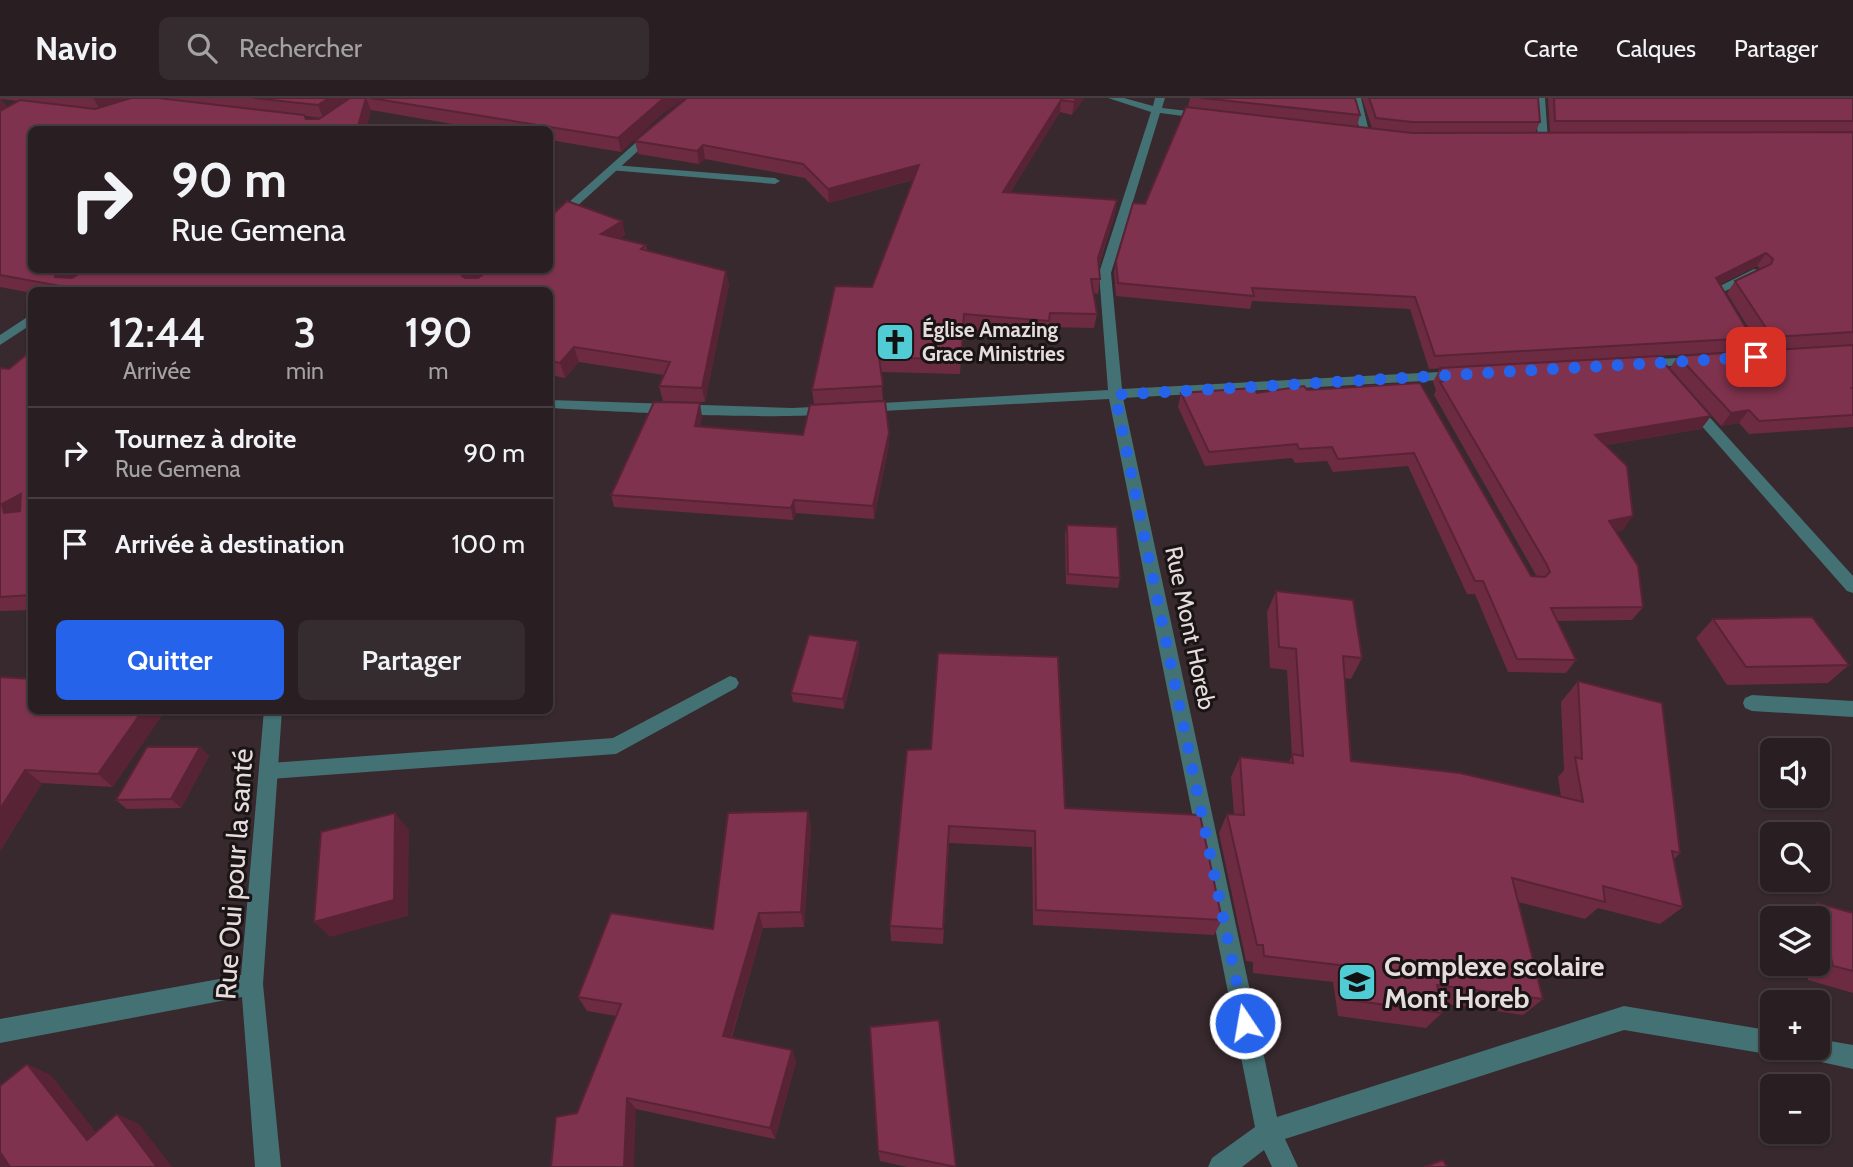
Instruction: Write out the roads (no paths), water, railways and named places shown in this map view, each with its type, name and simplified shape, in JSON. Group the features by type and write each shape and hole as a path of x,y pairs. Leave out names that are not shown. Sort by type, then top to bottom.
{"street":[{"path":"1113,98 1158,104 1222,118"},
{"path":"1356,98 1366,134"},
{"path":"1540,98 1543,140"},
{"name":"Rue Mont Horeb","path":"1158,104 1105,273 1115,395 1268,1132 1285,1167"},
{"path":"553,222 659,127"},
{"path":"1353,132 1380,136"},
{"path":"1530,140 1556,140"},
{"path":"613,168 775,181"},
{"path":"1756,272 1716,291 1757,357"},
{"path":"3,335 28,320"},
{"path":"3,335 28,336"},
{"path":"1627,365 1705,360"},
{"path":"1654,363 1853,587"},
{"path":"553,404 792,412 1115,395 1418,384 1467,374"},
{"path":"270,771 616,746 730,683"},
{"path":"1752,703 1853,709"},
{"name":"Rue Oui pour la santé","path":"268,1167 252,984 273,714"},
{"path":"0,1031 252,984"},
{"path":"1221,1167 1268,1132 1624,1018 1760,1041"},
{"path":"1830,1053 1853,1057"}],"place":[{"name":"Église Amazing Grace Ministries","path":"895,342"},
{"name":"Complexe scolaire Mont Horeb","path":"1357,982"}]}
